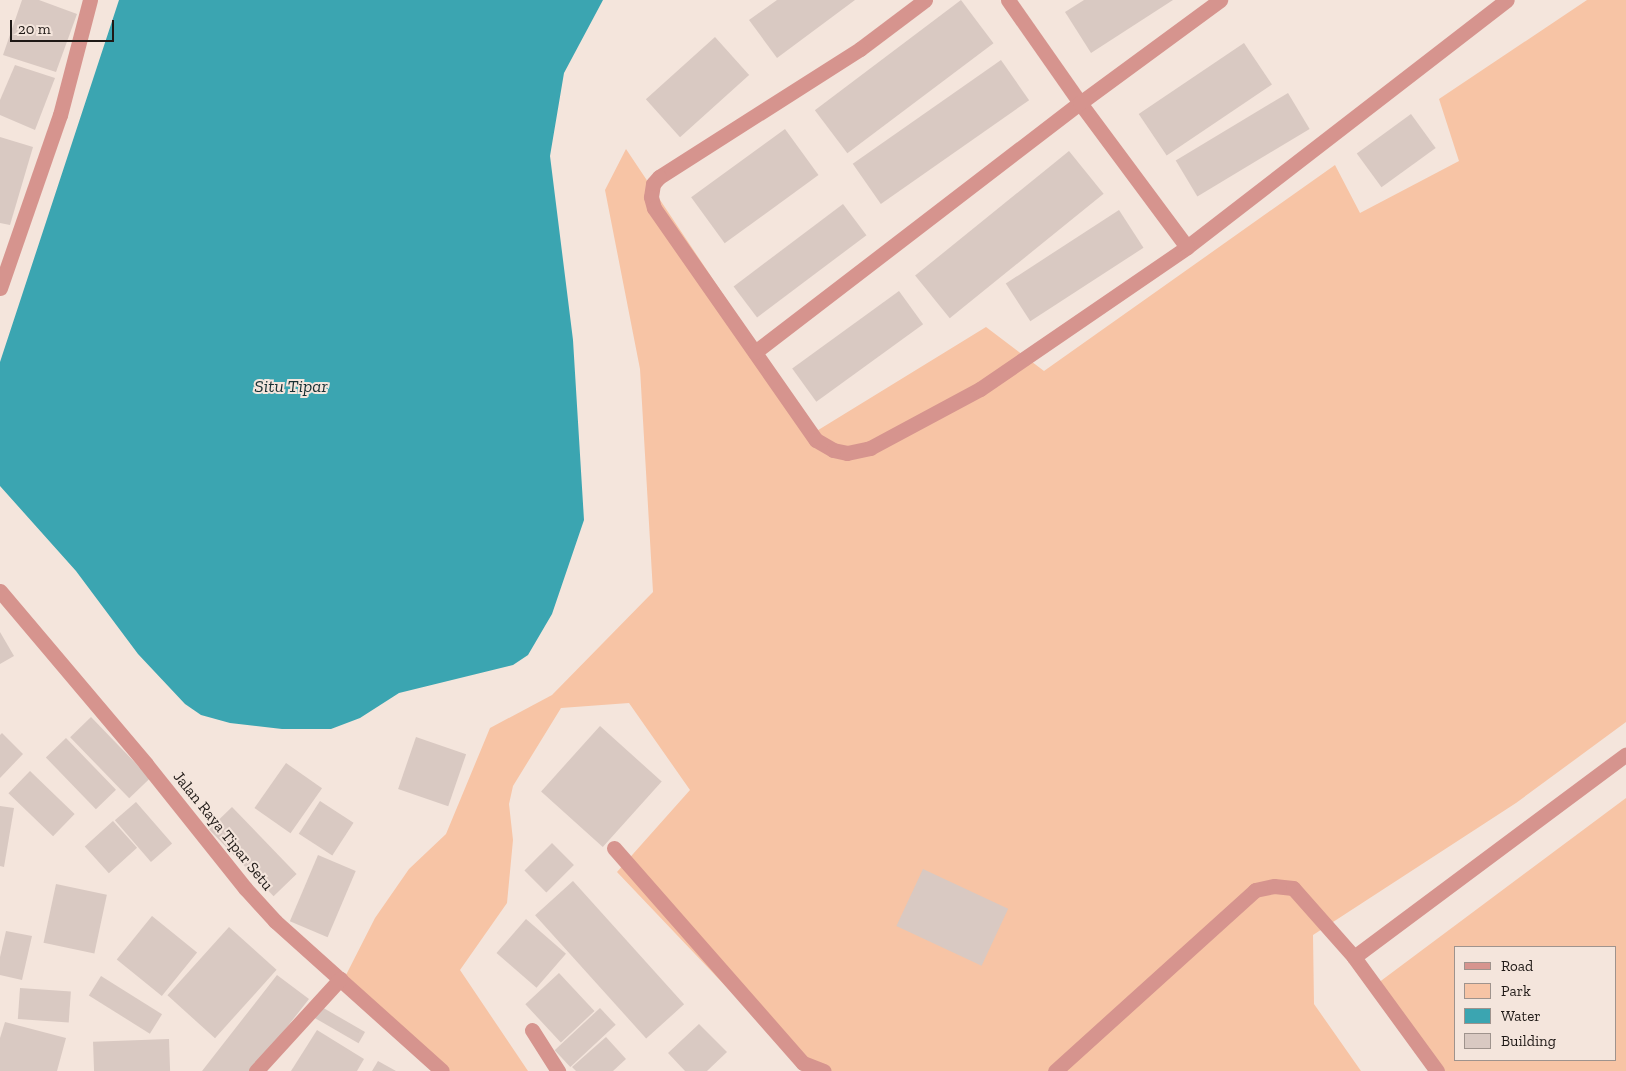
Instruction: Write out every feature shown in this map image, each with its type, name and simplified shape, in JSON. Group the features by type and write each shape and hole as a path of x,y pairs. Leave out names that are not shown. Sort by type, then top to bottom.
{"street":[{"path":"0,288 60,116 90,0"},
{"path":"925,0 860,49 658,177 653,184 651,197 654,208 816,440 833,450 858,452 870,448 980,389 1187,247 1507,0"},
{"path":"1008,0 1080,103 1187,247"},
{"path":"755,352 1080,103 1220,0"},
{"name":"Jalan Raya Tipar Setu","path":"0,591 146,764 245,888 298,944 340,979 426,1065 442,1071"},
{"path":"1354,957 1626,754"},
{"path":"614,848 803,1063 824,1071"},
{"path":"1055,1071 1255,890 1274,886 1293,888 1354,957 1437,1071"},
{"path":"256,1071 340,979"},
{"path":"532,1030 558,1071"}],"green space":[{"path":"1587,0 1626,0 1626,722 1516,803 1313,935 1314,1004 1361,1071 812,1071 753,1015 617,872 690,790 629,703 561,708 513,786 509,804 513,840 507,903 460,970 528,1071 450,1071 346,975 375,918 409,869 446,834 490,728 552,695 653,592 640,369 605,190 626,149 815,432 986,327 1044,371 1335,165 1360,213 1459,161 1439,99"},
{"path":"1626,798 1626,1071 1438,1071 1374,986"}],"water":[{"name":"Situ Tipar","path":"119,0 603,0 564,73 550,156 573,340 584,520 552,614 528,655 513,665 399,693 360,718 331,729 282,729 230,723 201,715 185,704 138,654 76,571 0,486 0,362"}],"building":[{"path":"22,0 39,0 77,14 56,72 3,55"},
{"path":"777,0 855,0 777,58 749,20"},
{"path":"961,0 993,43 847,153 815,110"},
{"path":"1084,0 1173,0 1091,53 1065,12"},
{"path":"715,37 749,75 680,137 646,99"},
{"path":"1244,43 1272,84 1167,155 1139,114"},
{"path":"1001,60 1029,100 881,204 853,164"},
{"path":"15,65 55,78 35,130 0,115 0,100"},
{"path":"1288,93 1310,129 1197,196 1176,160"},
{"path":"1411,114 1436,148 1381,187 1357,153"},
{"path":"785,129 819,175 725,243 691,197"},
{"path":"0,137 33,147 10,225 0,223"},
{"path":"1069,151 1104,194 950,318 915,276"},
{"path":"843,204 866,235 757,318 734,286"},
{"path":"1119,210 1144,248 1030,321 1006,284"},
{"path":"899,291 923,324 816,402 792,369"},
{"path":"0,632 14,656 0,664"},
{"path":"91,717 150,778 129,798 70,737"},
{"path":"600,726 662,782 603,847 541,791"},
{"path":"2,733 23,754 0,778 0,735"},
{"path":"416,737 466,754 448,806 398,789"},
{"path":"66,738 116,790 96,809 46,757"},
{"path":"286,763 322,788 290,833 254,808"},
{"path":"30,771 75,814 53,836 8,793"},
{"path":"320,801 354,823 332,855 299,834"},
{"path":"136,802 172,844 151,862 115,820"},
{"path":"0,806 14,808 4,867 0,866"},
{"path":"232,807 297,874 274,896 209,829"},
{"path":"113,821 137,848 109,873 85,846"},
{"path":"552,843 574,865 546,892 524,871"},
{"path":"318,855 356,871 328,937 290,921"},
{"path":"923,869 1008,909 982,966 896,926"},
{"path":"573,881 684,1004 646,1038 535,915"},
{"path":"56,884 107,895 94,954 44,943"},
{"path":"152,916 197,953 162,996 117,960"},
{"path":"526,919 566,954 536,988 496,953"},
{"path":"229,927 277,970 215,1038 167,995"},
{"path":"6,931 32,936 22,980 0,975 0,957"},
{"path":"559,973 594,1011 561,1042 525,1004"},
{"path":"277,975 309,999 253,1071 202,1071"},
{"path":"101,976 162,1014 150,1034 89,996"},
{"path":"20,988 71,992 69,1022 18,1019"},
{"path":"320,1006 365,1032 359,1043 314,1017"},
{"path":"600,1008 616,1025 570,1067 555,1050"},
{"path":"5,1022 66,1038 57,1071 0,1071 0,1038"},
{"path":"699,1024 727,1052 707,1071 685,1071 668,1053"},
{"path":"317,1030 364,1059 357,1071 291,1071"},
{"path":"606,1037 626,1059 613,1071 576,1071 572,1067"},
{"path":"169,1039 170,1071 94,1071 93,1042"},
{"path":"378,1061 396,1071 372,1071"}]}
